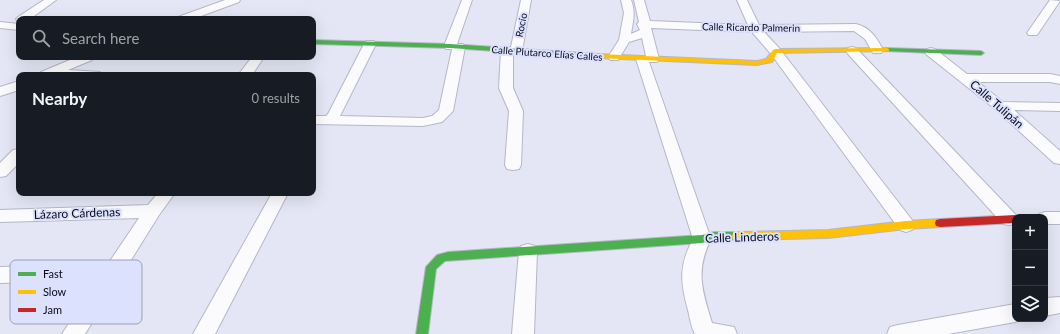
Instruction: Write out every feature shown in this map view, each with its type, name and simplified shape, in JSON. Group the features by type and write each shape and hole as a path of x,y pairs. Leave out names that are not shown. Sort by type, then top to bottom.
{"street":[{"path":"26,16 51,0"},
{"path":"190,16 234,0"},
{"path":"316,120 423,122 437,119 446,111 455,46 466,0"},
{"name":"Rocío","path":"513,165 516,111 506,88 511,50 526,0"},
{"path":"625,40 625,32 631,15 626,0"},
{"path":"638,0 645,28 647,59 702,239 694,257 691,272 693,290 704,332 726,334"},
{"path":"742,0 755,29 775,51 906,225"},
{"path":"1033,32 1055,0"},
{"path":"614,57 625,40 645,28"},
{"name":"Calle Ricardo Palmerin","path":"645,28 859,28 864,31 877,50"},
{"name":"Calle Plutarco Elías Calles","path":"316,42 455,46 614,57 732,63 757,63 768,60 773,56 775,51"},
{"path":"330,120 334,115 370,44"},
{"path":"852,50 895,99 1012,219"},
{"path":"775,51 877,50 981,53"},
{"name":"Calle Tulipán","path":"932,52 1000,106 1060,159"},
{"path":"53,72 81,60"},
{"path":"247,72 256,60"},
{"path":"966,78 1050,78 1060,80"},
{"path":"0,79 16,80"},
{"path":"0,92 16,86"},
{"path":"1000,106 1060,107"},
{"path":"0,172 16,157"},
{"path":"121,260 165,196"},
{"path":"204,334 278,196"},
{"name":"Lázaro Cárdenas","path":"0,216 153,211"},
{"name":"Calle Linderos","path":"422,334 431,266 435,261 448,256 702,239 714,236 828,234 906,225 1012,219"},
{"path":"523,334 528,251"},
{"path":"0,275 10,275"},
{"path":"1048,307 1060,305"},
{"path":"898,334 1012,313"},
{"path":"73,334 79,324"}],"traffic: fast":[{"path":"316,42 450,46 598,56"},
{"path":"887,50 981,53"},
{"path":"422,334 431,267 441,258 448,256 702,239 714,236 737,236"}],"traffic: slow":[{"path":"598,56 757,63 769,60 775,51 887,50"},
{"path":"737,236 828,234 906,225 940,223"}],"traffic: jam":[{"path":"940,223 1012,219"}]}
